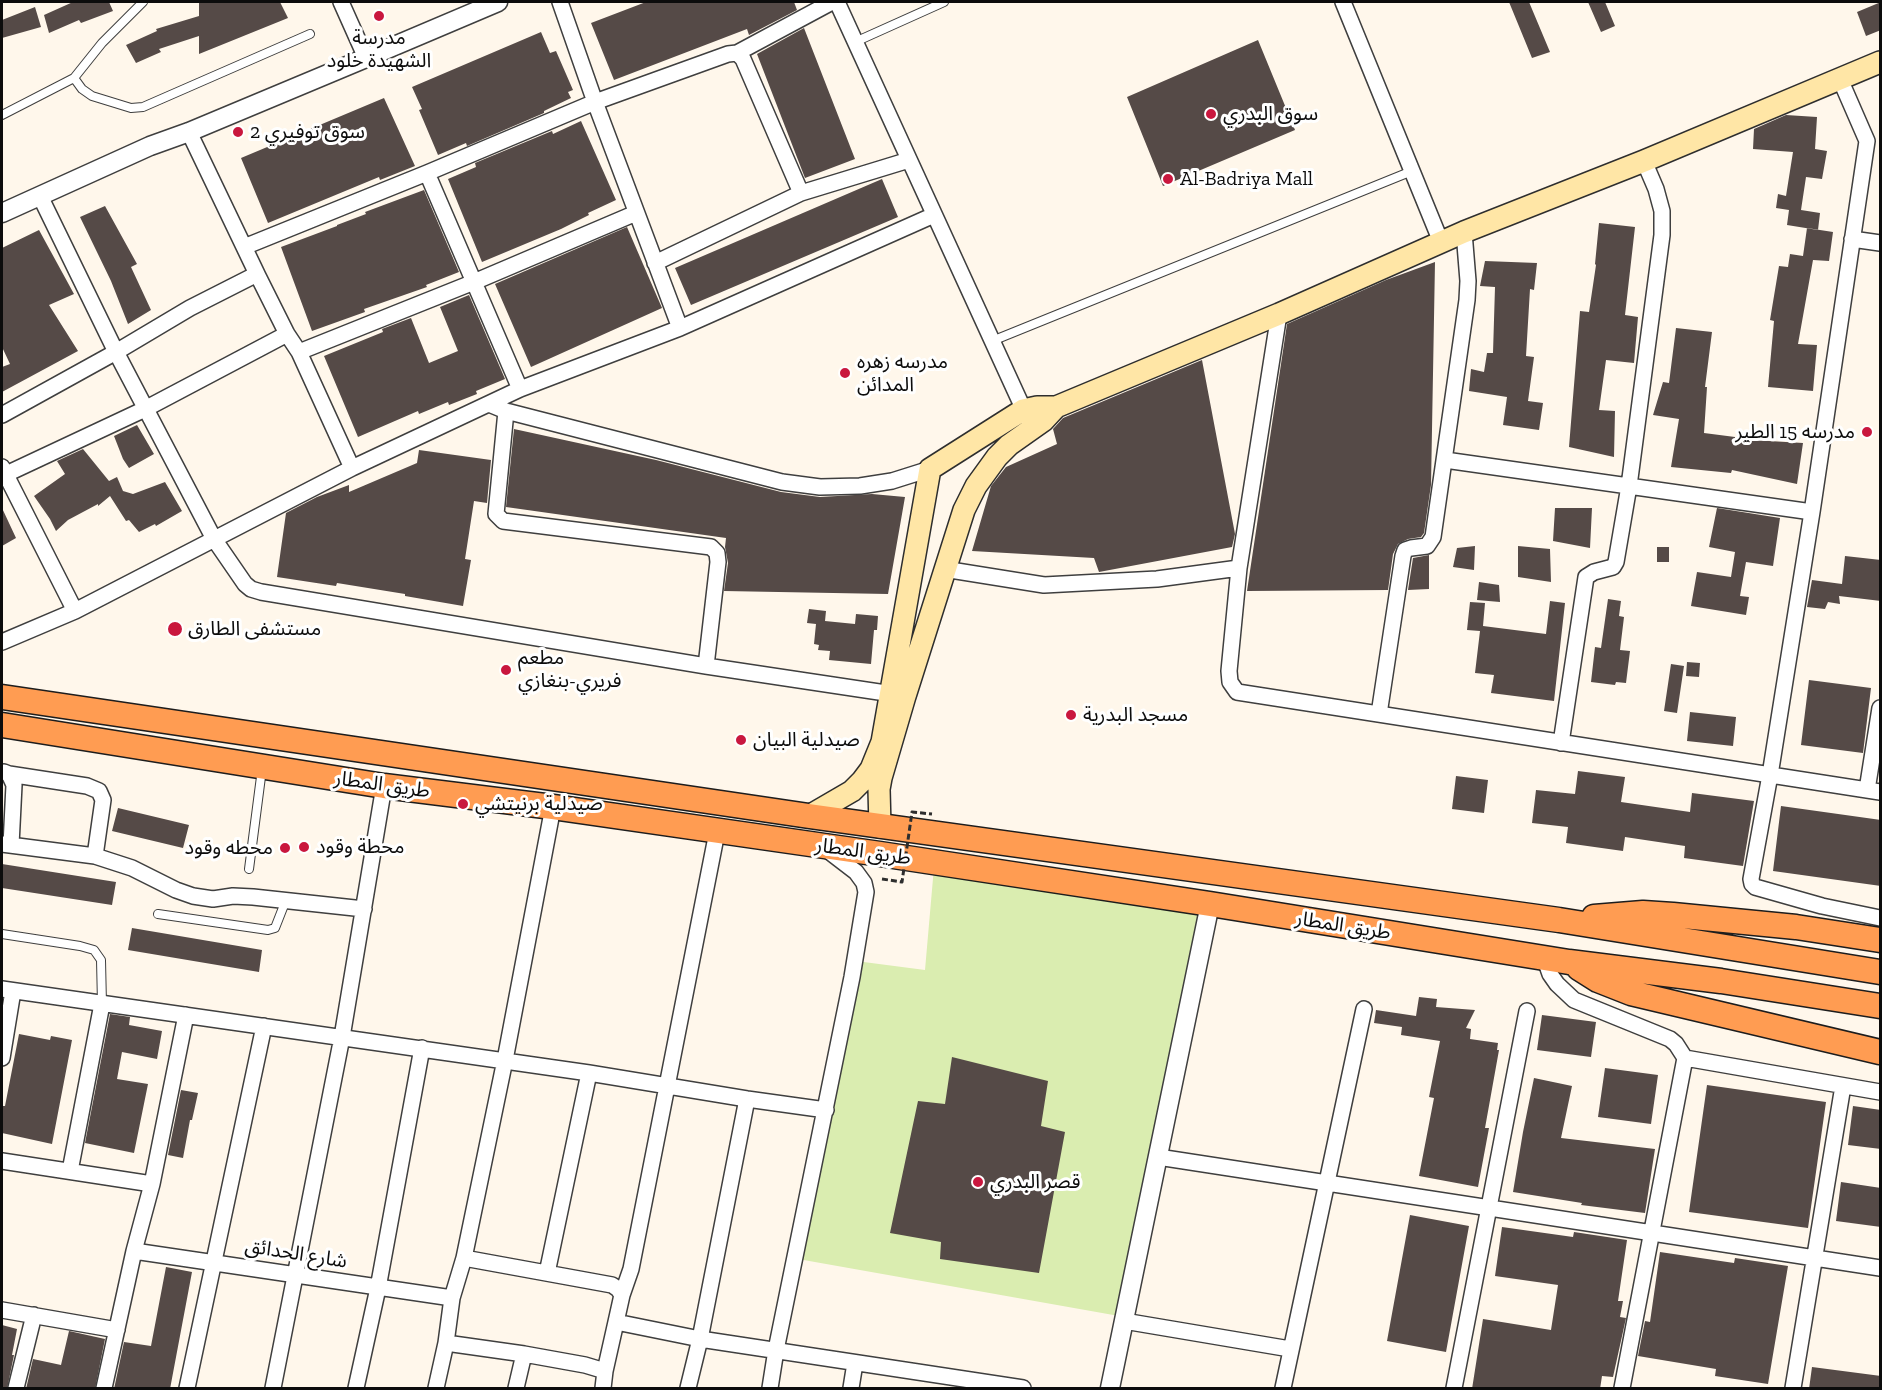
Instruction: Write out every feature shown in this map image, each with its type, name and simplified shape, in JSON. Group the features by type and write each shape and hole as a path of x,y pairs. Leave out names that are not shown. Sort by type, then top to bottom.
{"highway":[{"name":"طريق المطار","path":"4,697 809,816 1559,920 1726,949 1881,972"},
{"name":"طريق المطار","path":"2,726 384,786 553,807 822,846 1210,904 1569,962 1721,981 1881,1006"},
{"path":"1559,920 1642,913 1796,927 1881,940"},
{"path":"1569,962 1598,980 1630,993 1881,1052"}],"main road":[{"path":"880,826 879,789 897,695 930,469 1028,419 1043,421 1056,406 1279,314 1464,232 1644,161 1881,62"},
{"path":"809,816 852,791 871,769 964,510 976,486 1028,419"}],"street":[{"path":"341,2 366,58"},
{"path":"2,213 150,146 189,132 498,2"},
{"path":"560,2 680,328"},
{"path":"244,247 595,102 737,53 832,2"},
{"path":"837,2 1028,419"},
{"path":"1343,2 1441,242"},
{"path":"737,53 743,59 801,193"},
{"path":"1840,80 1874,142 1852,239 1812,512 1752,884 1755,887 1822,906 1881,918"},
{"path":"189,132 287,334 299,351 352,468"},
{"path":"655,263 801,193 909,160"},
{"path":"1561,743 1586,577 1594,572 1613,567 1616,562 1629,486 1662,235 1662,211 1656,189 1644,161"},
{"path":"427,173 520,389"},
{"path":"40,196 145,409 214,539 245,584 251,589 706,666 897,695"},
{"path":"299,351 474,282 636,213"},
{"path":"2,642 75,611 352,468 520,389 680,328 934,215"},
{"path":"1379,714 1403,556 1405,550 1428,546 1431,542 1467,300 1464,232"},
{"path":"1852,239 1881,243"},
{"path":"2,415 190,308 257,274"},
{"path":"1279,314 1239,568 1229,671 1230,682 1237,692 1874,791 1881,708"},
{"path":"75,611 3,473 145,409 287,334"},
{"path":"489,404 506,411 782,482 820,487 860,486 892,482 930,469"},
{"path":"506,411 496,514 503,521 711,547 717,553 718,562 706,666"},
{"path":"1445,460 1812,512"},
{"path":"944,569 1044,585 1157,579 1239,568"},
{"path":"5,772 14,785 6,845 95,856 132,868 193,896 213,899 233,896 253,897 363,909"},
{"path":"5,772 87,786 99,791 103,800 95,856"},
{"path":"273,1389 342,1037 384,786"},
{"path":"436,1389 446,1343 452,1298 464,1258 505,1060 553,807"},
{"path":"603,1389 622,1295 631,1269 717,832"},
{"path":"770,1389 852,977 866,892 864,883 856,872 822,846"},
{"path":"1110,1389 1210,904"},
{"path":"1544,957 1550,974 1574,1000 1670,1039 1685,1058 1622,1389"},
{"path":"2,1058 8,990 505,1060 826,1110"},
{"path":"70,1171 102,1004"},
{"path":"1283,1389 1364,1009"},
{"path":"1454,1389 1527,1011"},
{"path":"104,1389 134,1251 152,1184 186,1015"},
{"path":"187,1389 264,1026"},
{"path":"356,1389 378,1288 422,1048"},
{"path":"1685,1058 1881,1092"},
{"path":"547,1274 589,1073"},
{"path":"1793,1389 1843,1086"},
{"path":"688,1389 747,1099"},
{"path":"1158,1157 1881,1268"},
{"path":"2,1161 152,1184"},
{"name":"شارع الحدائق","path":"134,1251 452,1298"},
{"path":"464,1258 607,1283 618,1289 622,1295"},
{"path":"2,1310 117,1330"},
{"path":"16,1389 34,1315"},
{"path":"1124,1321 1290,1349"},
{"path":"616,1322 700,1339 855,1363 936,1383 1023,1389"},
{"path":"446,1343 524,1354 605,1371"},
{"path":"516,1389 524,1354"},
{"path":"851,1389 855,1363"}],"lane":[{"path":"2,115 74,78 102,42 142,2"},
{"path":"855,42 944,2"},
{"path":"74,78 82,89 92,96 132,108 143,107 310,34"},
{"path":"992,341 1412,171"},
{"path":"249,869 262,767"},
{"path":"158,914 268,930 275,928 286,900"},
{"path":"2,934 94,950 100,960 102,1004"}],"path":[{"path":"882,879 902,882 912,812 932,814"}],"green space":[{"path":"934,867 1206,908 1119,1316 798,1259 856,961 925,970"}],"building":[{"path":"73,2 109,2 113,11 81,23 79,20 49,33 44,15"},
{"path":"199,2 280,2 288,18 199,54 199,36 159,49 161,52 136,63 126,45 157,31 156,29 199,16"},
{"path":"646,2 794,2 797,10 749,35 747,29 614,80 591,23"},
{"path":"1509,2 1529,2 1550,52 1532,58"},
{"path":"1588,2 1605,2 1615,26 1601,32"},
{"path":"1881,2 1881,30 1866,36 1857,12"},
{"path":"35,7 41,27 2,38 2,20"},
{"path":"804,28 855,159 805,178 757,54"},
{"path":"541,32 550,53 556,51 573,90 568,92 571,98 544,113 467,146 466,143 438,155 412,87"},
{"name":"سوق البدري","path":"1258,40 1295,130 1163,186 1127,97"},
{"path":"384,98 415,166 380,180 379,177 268,223 241,158"},
{"path":"1786,115 1817,117 1815,149 1827,151 1822,179 1806,177 1801,210 1820,213 1818,230 1787,225 1789,210 1776,208 1778,194 1786,196 1793,152 1753,149 1754,129"},
{"path":"581,121 616,200 561,229 482,262 448,179 476,167 475,163"},
{"path":"882,179 898,217 691,305 675,268"},
{"path":"424,190 459,272 426,285 427,287 364,309 365,312 312,331 281,247"},
{"path":"105,206 137,264 131,267 151,310 128,324 111,281 80,217"},
{"path":"1599,223 1635,227 1625,315 1638,317 1634,363 1606,360 1599,410 1615,411 1614,457 1569,447 1580,311 1589,312"},
{"path":"627,227 662,308 531,367 495,284"},
{"path":"1807,228 1833,232 1829,261 1813,260 1798,344 1817,345 1813,391 1768,387 1774,321 1770,320 1779,266 1788,267 1790,254 1803,256"},
{"path":"39,230 74,294 49,305 78,351 2,392 2,367 10,364 2,347 2,248"},
{"path":"1485,261 1537,263 1534,290 1530,289 1526,356 1534,357 1528,401 1543,403 1539,430 1503,425 1507,397 1469,391 1471,369 1484,372 1487,353 1493,353 1495,287 1480,286"},
{"path":"1435,262 1431,485 1424,533 1421,537 1408,539 1398,544 1393,554 1388,590 1247,591 1287,324 1386,280"},
{"path":"469,295 505,379 476,391 477,394 449,405 448,402 419,414 418,411 358,437 324,356 411,318 429,363 458,351 440,307"},
{"path":"1676,328 1712,332 1705,387 1707,387 1704,433 1735,437 1735,439 1803,443 1797,484 1732,470 1731,473 1671,467 1679,419 1653,415 1663,382 1669,383"},
{"path":"1202,360 1235,534 1232,547 1099,572 1094,558 972,551 991,486 1006,467 1057,444 1053,429 1063,418"},
{"path":"137,425 154,454 129,468 114,436"},
{"path":"514,429 656,460 781,492 820,497 872,494 905,497 888,594 724,591 728,563 726,538 506,507"},
{"path":"83,449 109,481 117,477 123,491 133,494 165,482 182,511 156,526 155,524 139,532 129,520 126,521 110,496 98,506 98,504 68,520 56,531 34,496 65,474 57,461"},
{"path":"419,450 491,460 487,503 474,501 465,559 471,560 463,606 337,583 336,586 277,577 286,513 317,497 349,485 349,492 417,463"},
{"path":"2,508 16,538 2,546"},
{"path":"1555,508 1592,508 1590,548 1553,541"},
{"path":"1717,508 1780,518 1773,566 1746,562 1740,596 1749,597 1746,615 1691,606 1697,572 1731,577 1735,552 1709,547"},
{"path":"1475,546 1474,570 1453,567 1457,548"},
{"path":"1518,546 1550,549 1551,582 1518,577"},
{"path":"1657,547 1669,547 1669,562 1657,562"},
{"path":"1429,555 1429,589 1408,590 1413,558"},
{"path":"1845,556 1881,560 1881,601 1839,596 1840,604 1828,602 1825,609 1807,607 1812,580 1842,584"},
{"path":"1479,582 1499,585 1500,602 1477,600"},
{"path":"1608,599 1621,601 1619,616 1624,617 1620,650 1630,651 1626,683 1616,682 1615,685 1591,682 1595,647 1601,648"},
{"path":"1550,601 1565,603 1554,701 1491,693 1494,675 1475,673 1480,631 1467,630 1470,602 1485,603 1483,626 1546,634"},
{"path":"809,609 826,611 825,621 855,624 856,614 878,616 877,630 874,630 871,664 829,660 830,651 818,650 819,645 814,644 816,624 807,623"},
{"path":"1687,662 1700,663 1699,677 1686,676"},
{"path":"1671,664 1684,666 1677,713 1664,711"},
{"path":"1809,680 1871,688 1863,753 1801,745"},
{"path":"1690,712 1736,717 1733,746 1687,741"},
{"path":"1578,771 1625,777 1621,802 1690,812 1692,793 1754,801 1743,866 1684,858 1685,846 1625,837 1623,851 1566,843 1568,827 1532,823 1536,790 1575,794"},
{"path":"1456,776 1488,780 1484,813 1452,809"},
{"path":"1781,806 1881,820 1881,886 1773,871"},
{"path":"118,808 189,825 183,848 112,831"},
{"path":"2,864 116,882 112,905 2,888"},
{"path":"132,928 262,950 259,972 128,950"},
{"path":"1419,997 1437,999 1436,1007 1475,1010 1466,1028 1471,1029 1470,1039 1498,1043 1497,1050 1499,1050 1485,1128 1489,1128 1478,1187 1419,1176 1434,1098 1429,1097 1440,1041 1401,1035 1402,1027 1374,1023 1376,1010 1416,1016"},
{"path":"110,1014 130,1017 129,1025 162,1031 157,1059 122,1052 117,1079 148,1084 134,1153 85,1143"},
{"path":"1542,1015 1596,1022 1591,1057 1537,1050"},
{"path":"19,1034 50,1040 51,1036 72,1040 52,1144 2,1133 2,1106 5,1106"},
{"name":"قصر البدري","path":"952,1057 1048,1081 1041,1126 1065,1132 1039,1273 940,1259 941,1242 890,1233 918,1101 945,1104"},
{"path":"1605,1068 1658,1075 1651,1124 1598,1117"},
{"path":"1534,1078 1572,1086 1561,1138 1655,1149 1645,1213 1581,1205 1582,1203 1513,1192"},
{"path":"1707,1085 1826,1102 1808,1228 1689,1212"},
{"path":"181,1090 198,1093 183,1158 168,1155"},
{"path":"1853,1106 1881,1110 1881,1149 1848,1145"},
{"path":"1841,1182 1881,1188 1881,1227 1836,1221"},
{"path":"1410,1215 1469,1226 1446,1352 1387,1341"},
{"path":"1502,1227 1573,1237 1574,1232 1627,1240 1618,1301 1623,1301 1620,1317 1626,1318 1613,1377 1602,1376 1600,1389 1472,1389 1483,1319 1551,1330 1558,1285 1495,1276"},
{"path":"1660,1252 1734,1263 1735,1258 1788,1266 1768,1384 1715,1376 1716,1369 1638,1356 1645,1321 1650,1322"},
{"path":"166,1267 192,1272 170,1389 114,1389 124,1342 151,1346"},
{"path":"2,1325 17,1329 7,1389 2,1389"},
{"path":"69,1331 105,1339 95,1389 26,1389 33,1359 61,1365"},
{"path":"1812,1367 1881,1376 1881,1389 1809,1389"}],"place":[{"name":"مدرسة الشهيدة خلود","path":"379,16"},
{"name":"سوق البدري","path":"1211,114"},
{"name":"سوق توفيري 2","path":"238,132"},
{"name":"Al-Badriya Mall","path":"1168,179"},
{"name":"مدرسه زهره المدائن","path":"845,373"},
{"name":"مدرسه 15 الطير","path":"1867,432"},
{"name":"مستشفى الطارق","path":"175,629"},
{"name":"مطعم فريري-بنغازي","path":"506,670"},
{"name":"مسجد البدرية","path":"1071,715"},
{"name":"صيدلية البيان","path":"741,740"},
{"name":"صيدلية برنيتشي","path":"463,804"},
{"name":"محطة وقود","path":"304,847"},
{"name":"محطه وقود","path":"285,848"},
{"name":"قصر البدري","path":"978,1182"}]}
